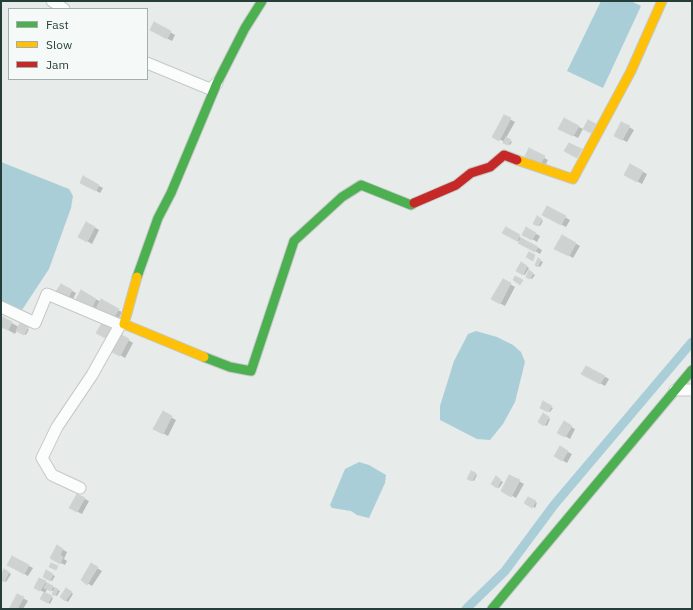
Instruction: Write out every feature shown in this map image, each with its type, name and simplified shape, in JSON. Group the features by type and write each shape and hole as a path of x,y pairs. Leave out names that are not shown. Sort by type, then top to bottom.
{"street":[{"path":"52,1 62,8"},
{"path":"80,488 52,475 42,458 57,427 92,375 122,324 158,218 171,193 217,82 245,28 262,1"},
{"path":"1,307 35,323 47,294 230,367 251,371 294,241 342,197 361,185 411,205 456,185 471,173 490,168 504,155 573,179 631,71 662,1"},
{"path":"148,63 210,89 217,82"},
{"path":"492,609 692,370"},
{"path":"675,390 692,390"}],"water":[{"path":"601,1 631,1 641,6 603,88 567,71"},
{"path":"1,162 69,189 73,196 71,208 49,269 22,310 1,303"},
{"path":"476,331 497,337 513,345 521,352 525,362 515,402 503,424 490,440 477,439 440,420 440,406 454,361 468,334"},
{"path":"359,462 369,465 386,475 385,483 369,518 357,515 351,511 332,508 330,505 345,469"}],"building":[{"path":"154,22 171,31 167,39 150,30"},
{"path":"504,115 511,118 499,141 492,137"},
{"path":"564,118 579,126 573,136 558,129"},
{"path":"588,120 596,124 591,133 583,129"},
{"path":"621,122 630,126 622,140 614,136"},
{"path":"506,137 511,140 508,145 503,143"},
{"path":"569,143 582,149 577,158 564,151"},
{"path":"529,148 545,156 540,164 525,156"},
{"path":"630,164 643,171 637,182 624,175"},
{"path":"83,176 99,185 96,191 80,183"},
{"path":"547,206 566,216 561,225 542,215"},
{"path":"537,216 542,219 538,226 533,224"},
{"path":"86,222 95,227 87,242 78,237"},
{"path":"506,227 520,235 517,241 502,233"},
{"path":"526,227 536,233 532,240 522,235"},
{"path":"562,235 576,243 569,256 554,249"},
{"path":"521,238 538,247 535,252 518,243"},
{"path":"529,252 535,255 533,261 526,257"},
{"path":"538,258 541,260 537,267 535,265"},
{"path":"521,262 527,266 523,275 516,271"},
{"path":"529,270 533,273 530,279 526,277"},
{"path":"515,276 523,280 520,285 513,280"},
{"path":"503,279 511,283 500,304 491,299"},
{"path":"61,284 72,290 67,300 55,293"},
{"path":"81,290 96,299 91,309 75,301"},
{"path":"101,299 119,309 112,320 95,311"},
{"path":"1,316 12,322 8,330 1,327"},
{"path":"20,323 28,327 24,335 16,331"},
{"path":"102,323 113,329 107,339 96,333"},
{"path":"122,335 129,339 120,356 112,352"},
{"path":"586,366 605,376 600,384 581,374"},
{"path":"543,401 552,406 548,412 540,408"},
{"path":"163,411 172,416 163,434 153,429"},
{"path":"543,413 549,417 544,426 538,422"},
{"path":"564,421 572,426 565,437 557,433"},
{"path":"560,446 568,451 562,461 554,456"},
{"path":"471,471 476,473 472,481 467,479"},
{"path":"509,475 520,480 511,497 501,491"},
{"path":"496,476 501,480 497,488 491,484"},
{"path":"77,494 85,498 77,512 69,508"},
{"path":"528,497 536,501 532,508 524,503"},
{"path":"57,545 63,549 60,555 63,557 60,564 50,558"},
{"path":"12,556 29,565 24,574 7,565"},
{"path":"51,563 58,566 56,570 49,567"},
{"path":"91,563 98,567 87,585 81,580"},
{"path":"4,569 9,572 4,582 1,580 1,575"},
{"path":"46,570 53,574 50,581 43,577"},
{"path":"39,578 46,581 40,591 34,588"},
{"path":"47,583 53,586 51,591 44,588"},
{"path":"55,588 58,589 55,596 52,594"},
{"path":"66,588 72,592 65,601 60,597"},
{"path":"44,592 52,596 48,603 40,599"},
{"path":"17,594 24,597 17,609 9,609"}],"waterway":[{"path":"466,609 505,571 554,505 692,342"}],"traffic: fast":[{"path":"137,277 158,218 171,193 217,83 245,28 262,1"},
{"path":"204,357 230,367 251,371 294,241 342,197 361,185 411,205 414,203"},
{"path":"492,609 692,370"}],"traffic: slow":[{"path":"517,160 573,179 631,71 662,1"},
{"path":"137,277 124,324 204,357"}],"traffic: jam":[{"path":"414,203 456,185 471,173 490,167 504,155 517,160"}]}
